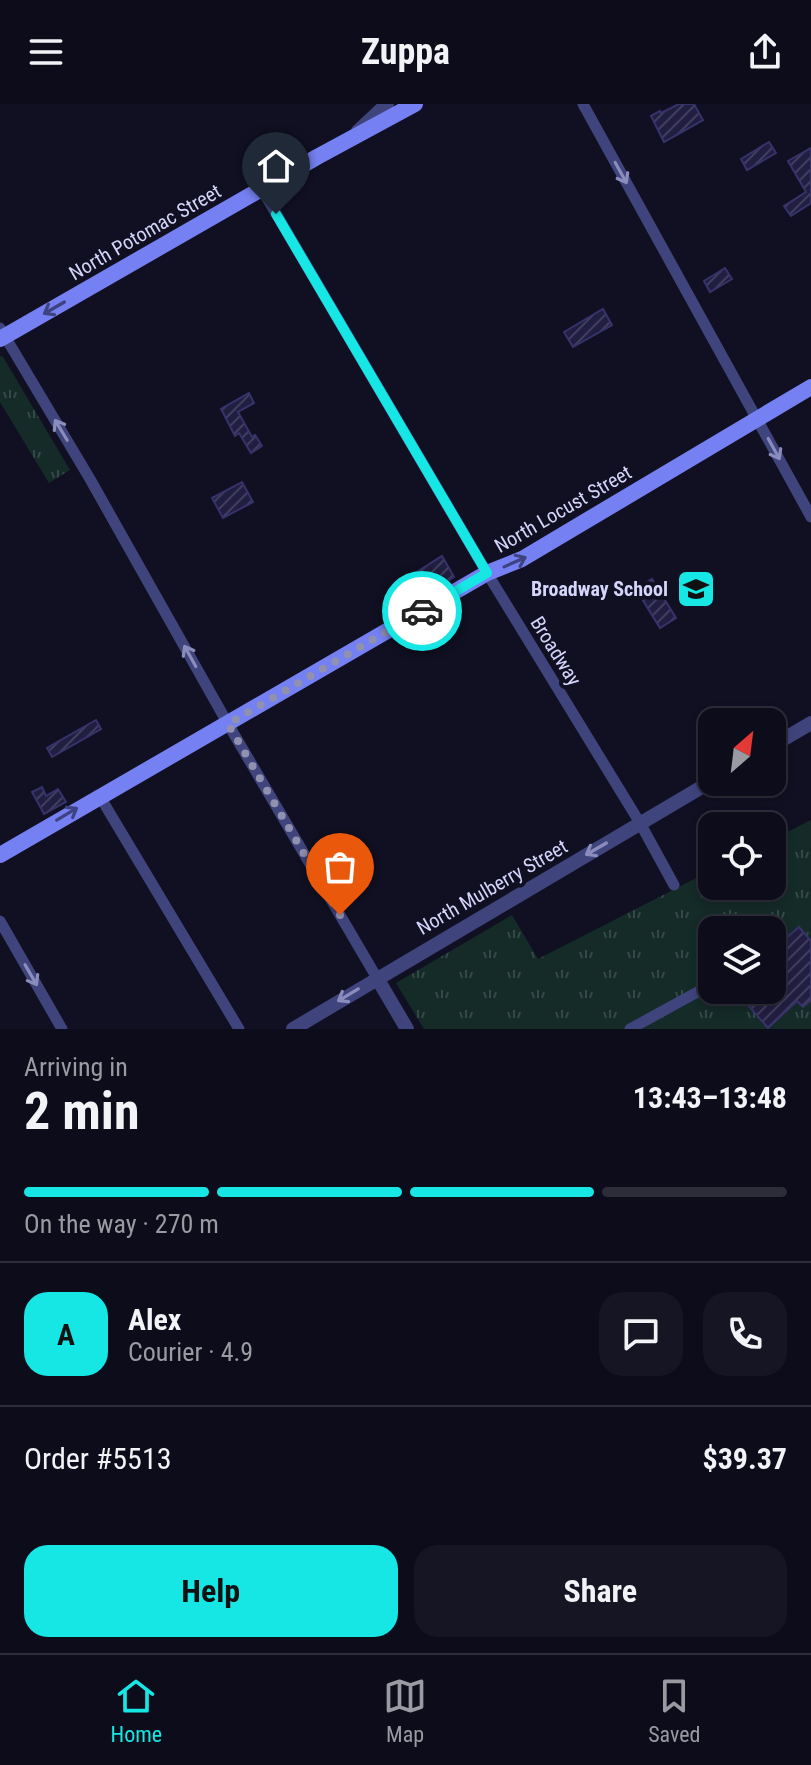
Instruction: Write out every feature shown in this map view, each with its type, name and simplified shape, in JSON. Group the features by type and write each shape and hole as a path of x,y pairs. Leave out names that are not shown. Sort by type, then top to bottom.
{"main road":[{"name":"North Potomac Street","path":"2,334 415,104"},
{"name":"North Locust Street","path":"0,855 487,573 522,559 811,387"}],"street":[{"name":"North Potomac Street","path":"352,137 387,104"},
{"path":"583,104 811,517"},
{"name":"Broadway","path":"261,188 674,885"},
{"path":"2,334 90,479 228,724 407,1029"},
{"path":"786,738 811,723"},
{"name":"North Mulberry Street","path":"293,1029 698,789"},
{"path":"99,795 239,1029"},
{"path":"0,921 62,1029"},
{"path":"630,1029 698,992"}],"green space":[{"path":"0,356 70,470 49,483 0,402"},
{"path":"811,820 811,1029 424,1029 396,983 512,915 538,959 698,877 698,900 786,900 786,833"}],"building":[{"path":"679,104 694,104 703,120 664,142 651,116"},
{"path":"769,142 776,153 747,170 741,159"},
{"path":"811,148 811,203 791,216 784,206 806,192 788,161"},
{"path":"725,268 732,279 710,292 704,281"},
{"path":"603,309 612,325 573,347 564,332"},
{"path":"249,393 254,403 238,412 252,437 255,435 262,446 251,453 239,433 235,436 221,409"},
{"path":"242,482 253,502 223,518 212,498"},
{"path":"442,556 454,577 420,598 412,575"},
{"path":"652,579 676,618 660,628 636,589"},
{"path":"96,720 101,729 52,757 47,748"},
{"path":"42,787 46,796 58,789 66,802 44,814 32,792"},
{"path":"799,927 811,941 811,1000 803,1007 797,1001 768,1028 747,1004 786,1004 786,938"}],"way so far":[{"path":"340,915 228,724 422,611"}],"place":[{"name":"Broadway School","path":"696,589"}],"route":[{"path":"276,214 487,573 422,611"}]}
